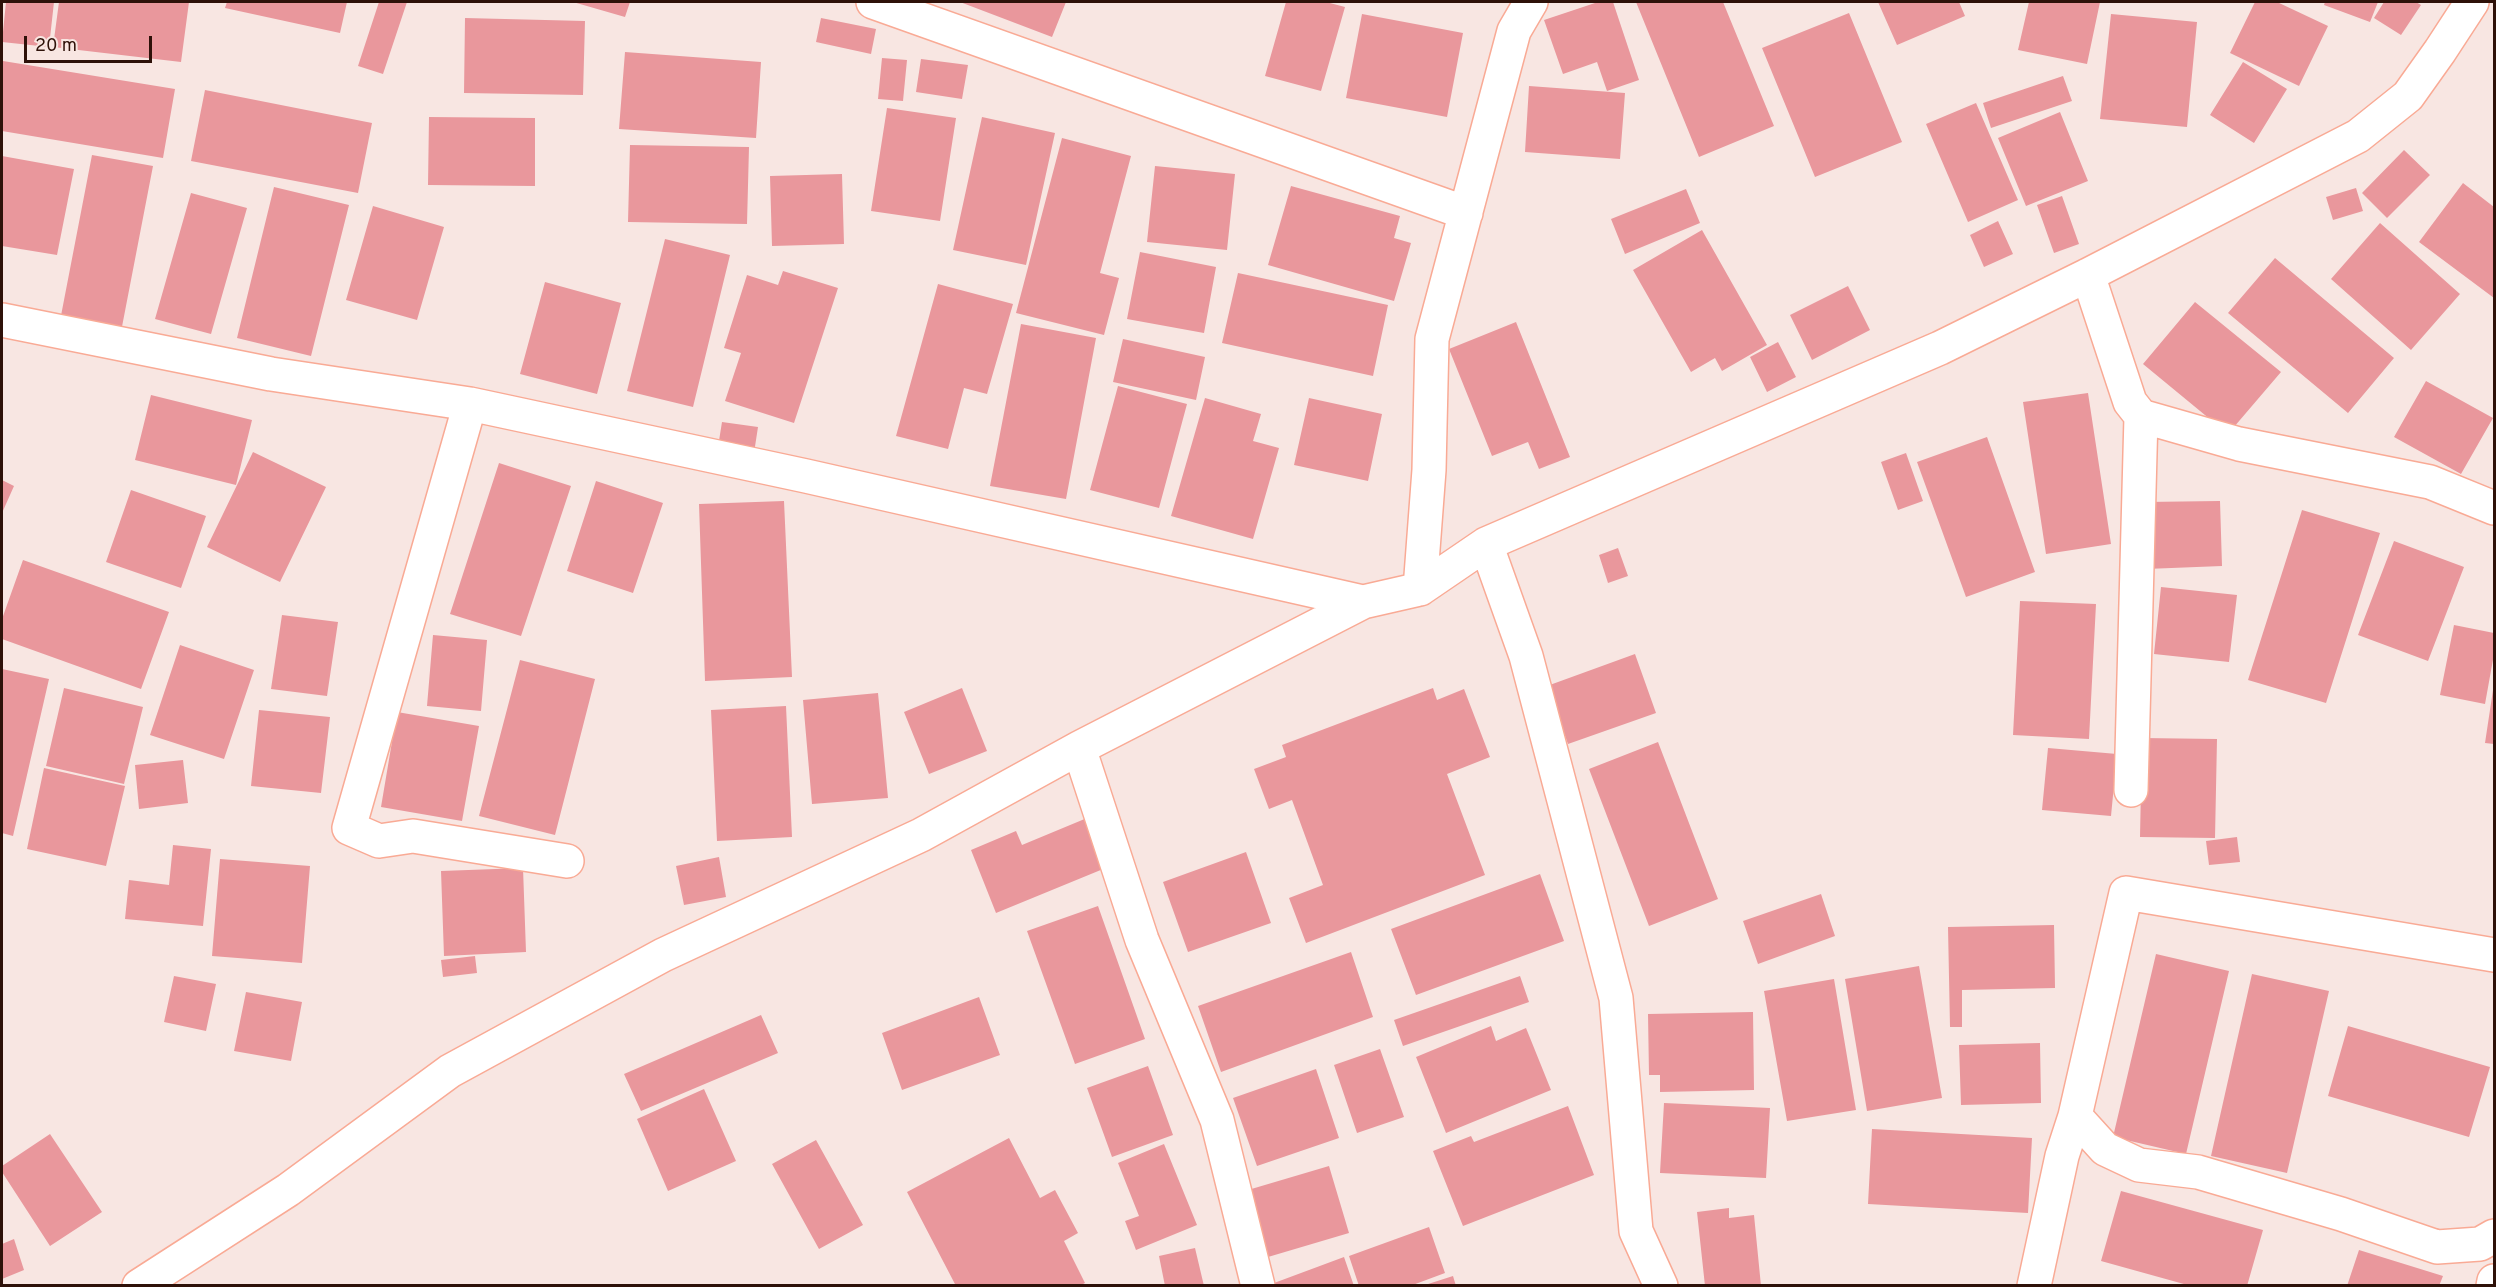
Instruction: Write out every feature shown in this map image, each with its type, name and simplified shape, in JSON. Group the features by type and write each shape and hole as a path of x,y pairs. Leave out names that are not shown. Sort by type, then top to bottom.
{"street":[{"path":"873,2 1466,213"},
{"path":"1420,589 1429,470 1432,339 1514,31 1531,2"},
{"path":"139,1286 288,1190 450,1071 663,955 921,835 1079,748 1363,602 1420,589 1486,544 1940,348 2088,275 2358,136 2408,96 2472,2 2494,5"},
{"path":"2088,275 2130,402 2141,416 2239,444 2430,482 2494,508"},
{"path":"2,320 271,374 470,404 806,476 1363,602"},
{"path":"470,404 349,828 379,841 413,836 567,861"},
{"path":"2132,790 2141,416"},
{"path":"1486,544 1526,656 1616,998 1636,1231 1661,1286"},
{"path":"1079,748 1142,940 1217,1120 1258,1286"},
{"path":"2034,1286 2062,1155 2075,1116 2126,893 2494,955"},
{"path":"2075,1116 2105,1149 2139,1165 2198,1172 2341,1214 2437,1247 2480,1244 2494,1236"}],"building":[{"path":"6,2 54,2 49,47 2,42"},
{"path":"59,2 189,2 181,62 53,47"},
{"path":"227,2 347,2 340,33 225,8"},
{"path":"379,2 407,2 383,74 358,66"},
{"path":"573,2 630,2 625,17"},
{"path":"960,2 1066,2 1052,37"},
{"path":"1286,2 1326,2 1345,7 1321,91 1265,76"},
{"path":"1598,2 1613,2 1639,80 1607,91 1597,62 1563,74 1544,20"},
{"path":"1636,2 1723,2 1774,126 1699,157"},
{"path":"1878,2 1959,2 1965,16 1897,45"},
{"path":"2029,2 2100,2 2087,64 2018,50"},
{"path":"2255,2 2277,2 2328,26 2299,86 2230,53"},
{"path":"2325,2 2378,2 2370,22 2324,5"},
{"path":"2384,2 2416,2 2421,5 2401,35 2374,18"},
{"path":"1849,13 1902,142 1815,177 1762,48"},
{"path":"1362,14 1463,33 1447,117 1346,98"},
{"path":"2111,14 2197,22 2187,127 2100,119"},
{"path":"465,18 585,21 583,95 464,93"},
{"path":"821,18 876,29 871,54 816,42"},
{"path":"625,52 761,62 756,138 619,129"},
{"path":"882,58 907,60 903,101 878,99"},
{"path":"921,59 968,65 962,99 916,92"},
{"path":"3,61 175,89 163,158 2,131"},
{"path":"2243,62 2287,89 2254,143 2210,115"},
{"path":"2063,76 2072,101 1991,128 1983,103"},
{"path":"1529,86 1625,93 1620,159 1525,152"},
{"path":"205,90 372,123 358,193 191,161"},
{"path":"1976,103 2018,200 1968,222 1926,124"},
{"path":"887,108 956,118 940,221 871,211"},
{"path":"2060,112 2088,181 2026,206 1998,138"},
{"path":"429,117 535,118 535,186 428,185"},
{"path":"982,117 1055,133 1026,265 953,250"},
{"path":"1062,138 1131,156 1100,273 1119,278 1104,335 1016,313"},
{"path":"630,145 749,147 747,224 628,222"},
{"path":"2404,150 2430,175 2387,218 2362,193"},
{"path":"92,155 153,166 120,337 59,326"},
{"path":"2,156 74,169 57,255 2,246"},
{"path":"1155,166 1235,174 1227,250 1147,242"},
{"path":"842,174 844,244 772,246 770,176"},
{"path":"2463,183 2494,207 2494,298 2419,242"},
{"path":"1291,186 1400,216 1394,238 1411,243 1394,301 1268,265"},
{"path":"274,187 349,205 311,356 237,338"},
{"path":"2356,188 2363,211 2333,220 2326,197"},
{"path":"1686,189 1700,223 1625,254 1611,219"},
{"path":"191,193 247,208 211,334 155,319"},
{"path":"2062,196 2079,244 2054,253 2037,205"},
{"path":"373,206 444,227 417,320 346,300"},
{"path":"1998,221 2013,254 1984,267 1970,235"},
{"path":"2380,223 2460,294 2411,350 2331,279"},
{"path":"1702,230 1767,345 1722,371 1715,358 1691,372 1633,270"},
{"path":"665,239 730,255 693,407 627,391"},
{"path":"1140,252 1216,267 1204,333 1127,319"},
{"path":"2275,258 2394,358 2348,413 2228,313"},
{"path":"783,271 838,288 794,423 725,401 741,353 724,348 747,275 778,285"},
{"path":"1238,273 1388,305 1373,376 1222,343"},
{"path":"545,282 621,303 597,394 520,374"},
{"path":"938,284 1013,304 987,394 964,388 948,449 896,436"},
{"path":"1848,286 1870,330 1812,360 1790,315"},
{"path":"2195,302 2281,372 2228,434 2143,364"},
{"path":"1516,322 1570,457 1539,469 1528,442 1492,456 1449,349"},
{"path":"1021,324 1096,338 1066,499 990,486"},
{"path":"1123,339 1205,357 1196,400 1113,382"},
{"path":"1778,342 1796,377 1767,392 1750,357"},
{"path":"2426,381 2493,418 2461,474 2394,437"},
{"path":"1118,386 1187,404 1159,508 1090,490"},
{"path":"2088,393 2111,544 2046,554 2023,402"},
{"path":"151,395 252,420 236,485 135,460"},
{"path":"1205,398 1261,414 1253,441 1279,448 1253,539 1171,516"},
{"path":"1309,398 1382,414 1368,481 1294,465"},
{"path":"722,422 758,427 754,453 718,447"},
{"path":"1987,437 2035,572 1966,597 1917,462"},
{"path":"253,452 326,487 280,582 207,547"},
{"path":"1906,453 1923,501 1898,510 1881,462"},
{"path":"499,463 571,486 521,636 450,614"},
{"path":"2,480 14,486 2,513"},
{"path":"596,481 663,503 633,593 567,571"},
{"path":"131,490 206,516 181,588 106,562"},
{"path":"784,501 792,677 705,681 699,504"},
{"path":"2220,501 2222,566 2146,569 2145,502"},
{"path":"2302,510 2380,533 2326,703 2248,680"},
{"path":"2394,541 2464,567 2428,661 2358,635"},
{"path":"1618,548 1628,576 1608,583 1599,555"},
{"path":"23,560 169,612 141,689 2,639 2,619"},
{"path":"2161,587 2237,595 2229,662 2154,654"},
{"path":"2020,601 2096,604 2089,739 2013,735"},
{"path":"282,615 338,622 327,696 271,689"},
{"path":"2454,625 2494,633 2494,654 2485,704 2440,695"},
{"path":"433,635 487,640 481,711 427,706"},
{"path":"180,645 254,670 224,759 150,735"},
{"path":"1635,654 1656,713 1568,744 1547,686"},
{"path":"520,660 595,679 555,835 479,816"},
{"path":"2,669 49,679 13,836 2,833"},
{"path":"64,688 143,707 124,784 46,766"},
{"path":"962,688 987,751 929,774 904,712"},
{"path":"1433,688 1437,700 1464,689 1490,757 1447,774 1485,875 1306,943 1289,898 1323,885 1292,800 1269,809 1254,769 1286,757 1282,745"},
{"path":"2494,690 2494,744 2485,743"},
{"path":"878,693 888,798 812,804 803,700"},
{"path":"786,706 792,837 717,841 711,710"},
{"path":"259,710 330,717 321,793 251,786"},
{"path":"397,712 479,726 462,821 381,807"},
{"path":"2142,738 2217,739 2215,838 2140,837"},
{"path":"1658,742 1718,899 1649,926 1589,769"},
{"path":"2048,748 2117,754 2111,816 2042,810"},
{"path":"183,760 188,803 139,809 135,765"},
{"path":"44,768 125,786 106,866 27,849"},
{"path":"1087,818 1108,867 996,913 971,850 1016,831 1022,845"},
{"path":"2237,837 2240,862 2209,865 2206,841"},
{"path":"173,845 211,849 203,926 125,919 129,880 169,885"},
{"path":"1246,852 1271,923 1188,952 1163,882"},
{"path":"719,857 726,897 684,905 676,866"},
{"path":"220,859 310,866 302,963 212,956"},
{"path":"523,868 526,952 444,956 441,871"},
{"path":"1540,874 1564,941 1416,995 1391,929"},
{"path":"1821,894 1835,936 1758,964 1743,921"},
{"path":"1098,906 1145,1039 1075,1064 1027,931"},
{"path":"2054,925 2055,988 1962,990 1962,1027 1950,1027 1948,927"},
{"path":"1351,952 1373,1017 1221,1072 1198,1006"},
{"path":"2156,954 2229,971 2186,1154 2113,1137"},
{"path":"475,956 477,973 443,977 441,960"},
{"path":"1919,966 1942,1098 1867,1111 1845,979"},
{"path":"2252,974 2329,991 2287,1173 2211,1156"},
{"path":"174,976 216,984 206,1031 164,1022"},
{"path":"1520,976 1529,1002 1403,1046 1394,1020"},
{"path":"1834,979 1856,1110 1787,1121 1764,991"},
{"path":"246,992 302,1002 291,1061 234,1051"},
{"path":"979,997 1000,1055 902,1090 882,1033"},
{"path":"1753,1012 1754,1090 1660,1092 1660,1075 1649,1075 1648,1014"},
{"path":"761,1015 778,1053 641,1111 624,1074"},
{"path":"1491,1026 1496,1041 1526,1028 1551,1090 1446,1133 1416,1057"},
{"path":"2348,1026 2490,1067 2469,1137 2328,1096"},
{"path":"2040,1043 2041,1103 1961,1105 1959,1045"},
{"path":"1380,1049 1404,1117 1357,1133 1334,1065"},
{"path":"1148,1066 1173,1135 1112,1157 1087,1088"},
{"path":"1316,1069 1339,1138 1257,1166 1233,1098"},
{"path":"704,1089 736,1161 668,1191 637,1119"},
{"path":"1664,1103 1770,1108 1766,1178 1660,1173"},
{"path":"1568,1106 1594,1175 1463,1226 1433,1151 1471,1136 1474,1142"},
{"path":"1872,1129 2032,1138 2028,1213 1868,1204"},
{"path":"50,1134 102,1212 50,1246 2,1172 2,1166"},
{"path":"1009,1138 1040,1198 1055,1190 1078,1233 1064,1241 1085,1283 1079,1286 956,1286 907,1192"},
{"path":"816,1140 863,1225 819,1249 772,1164"},
{"path":"1164,1144 1197,1225 1136,1250 1125,1221 1139,1216 1118,1163"},
{"path":"1329,1166 1349,1233 1268,1257 1248,1190"},
{"path":"2121,1191 2263,1230 2247,1286 2191,1286 2101,1261"},
{"path":"1729,1208 1729,1218 1754,1215 1761,1286 1705,1286 1697,1212"},
{"path":"1429,1227 1445,1273 1410,1286 1359,1286 1349,1256"},
{"path":"14,1239 24,1270 2,1279 2,1244"},
{"path":"1195,1248 1204,1286 1165,1286 1159,1256"},
{"path":"2359,1250 2443,1276 2439,1286 2347,1286"},
{"path":"1344,1257 1354,1286 1266,1286"},
{"path":"1453,1276 1456,1286 1425,1286 1425,1285"}]}
